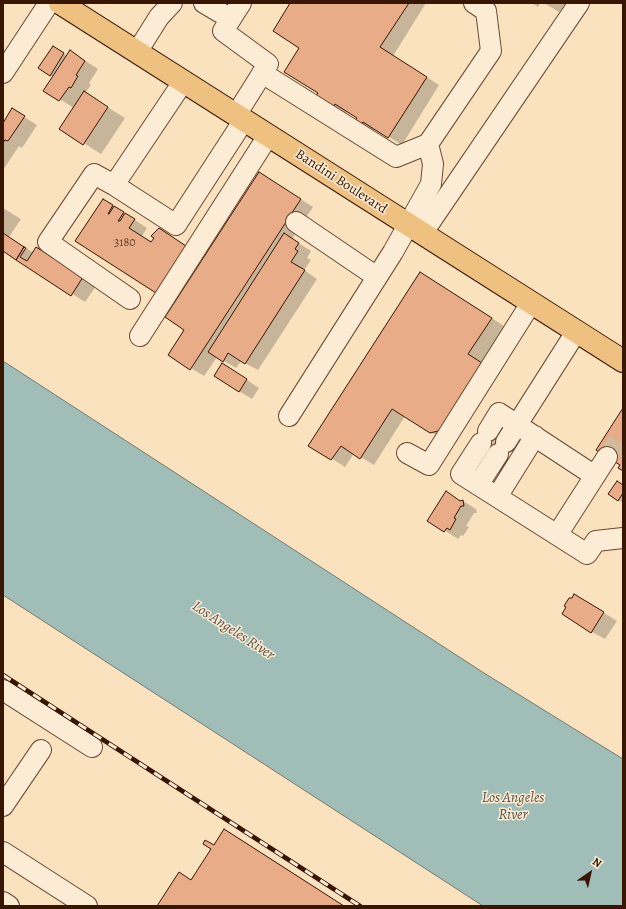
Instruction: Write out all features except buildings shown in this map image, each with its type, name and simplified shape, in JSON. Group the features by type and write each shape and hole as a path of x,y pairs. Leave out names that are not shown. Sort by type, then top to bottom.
{"main road":[{"name":"Bandini Boulevard","path":"60,3 623,361"}],"street":[{"path":"3,74 49,3"},
{"path":"137,52 160,17 172,3"},
{"path":"130,298 48,242 94,174 176,225 240,118 268,64 223,31 236,11 204,3"},
{"path":"262,73 396,157 428,144 491,51 486,11 474,3"},
{"path":"289,416 378,277 416,230 579,3"},
{"path":"114,186 183,82"},
{"path":"140,336 268,136"},
{"path":"416,230 431,184 433,164 428,144"},
{"path":"296,222 378,277"},
{"path":"407,453 429,465 531,303"},
{"path":"576,332 512,421 493,442 474,482 587,554 596,541 623,538"},
{"path":"512,421 596,476"},
{"path":"497,497 536,436"},
{"path":"557,535 607,457"},
{"path":"3,690 92,747"},
{"path":"3,806 41,750"},
{"path":"3,852 87,906"},
{"path":"3,902 9,906"}],"water":[{"name":"Los Angeles River","path":"3,361 484,673 623,759 623,906 483,906 3,595"}],"tunnel":[{"path":"607,457 623,433"},
{"path":"490,448 497,436"}],"railway":[{"path":"3,675 360,906"}]}
